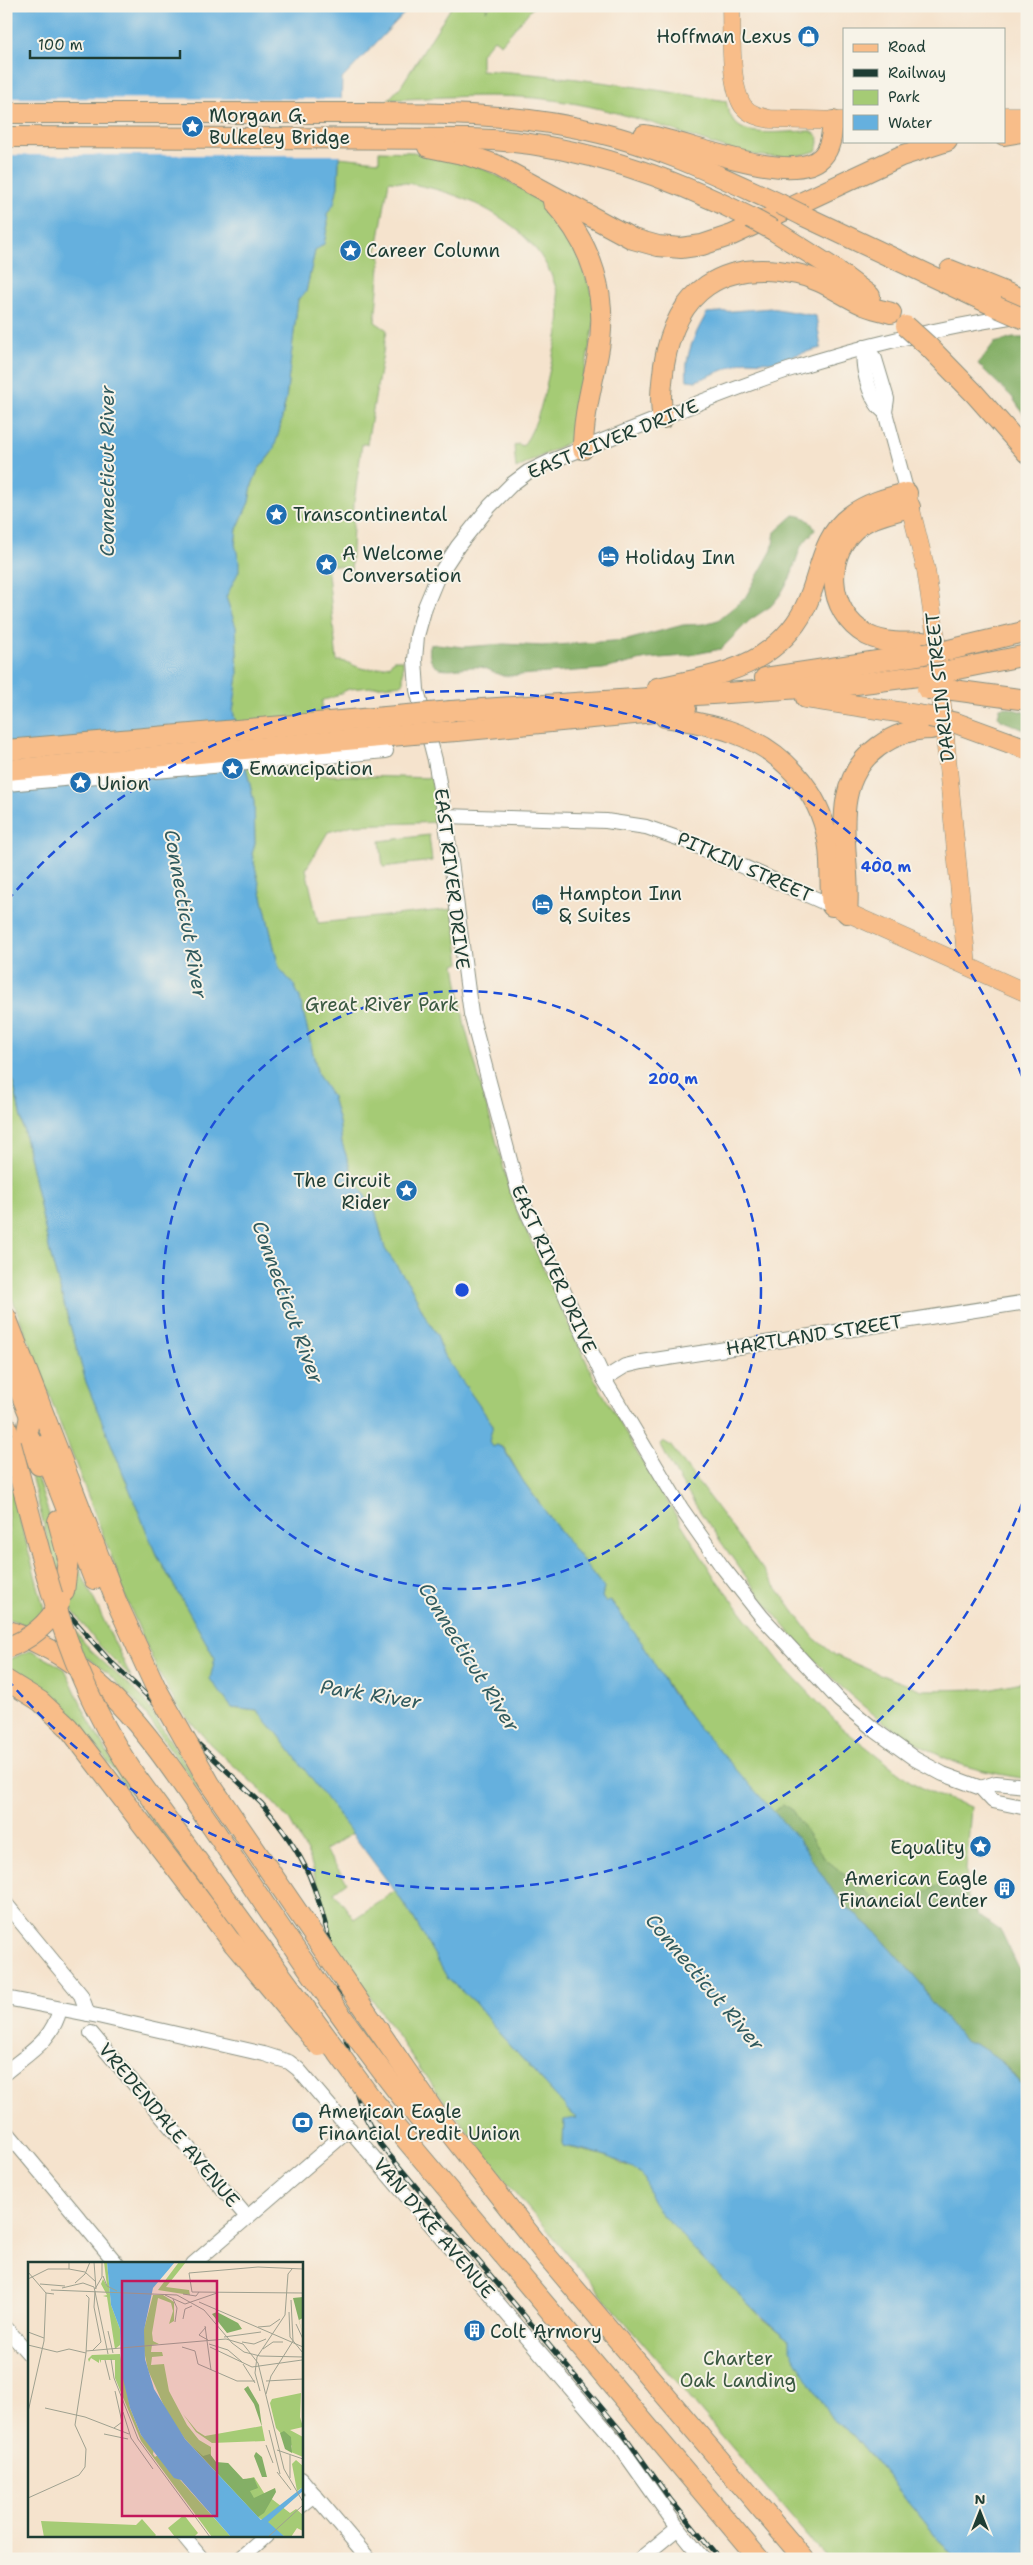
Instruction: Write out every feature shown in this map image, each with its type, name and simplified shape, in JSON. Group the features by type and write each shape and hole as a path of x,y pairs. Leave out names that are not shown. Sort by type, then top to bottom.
{"highway":[{"path":"6,113 379,113 501,116 602,133 652,136 675,140 735,160 793,165 808,164 821,158 839,121"},
{"path":"1006,135 1027,131"},
{"path":"602,133 681,158 1027,320"},
{"path":"6,137 494,140 570,150 652,174 751,218 830,266 899,319 928,346 987,407 1027,453"},
{"path":"379,139 481,159 512,173 633,239 664,247 692,247 738,232 901,156 944,142"},
{"path":"543,191 567,218 582,241 596,277 601,298 601,335 585,411 583,449"},
{"path":"850,237 886,242 976,282 1027,301"},
{"path":"663,418 661,384 674,326 691,298 718,279 751,271 790,272 818,280 862,304 899,319"},
{"path":"908,500 872,519 852,533 837,556 834,585 843,611 863,632 893,643 923,648"},
{"path":"651,689 730,670 757,658 772,648 790,630 803,612 828,543 842,523 867,506 908,500"},
{"path":"451,711 534,699 805,673 923,648 1027,629"},
{"path":"6,770 457,731 806,698 952,680 1025,655"},
{"path":"952,680 1027,700"},
{"path":"6,750 451,711 856,684 927,682"},
{"path":"806,698 931,723 962,727 1027,749"},
{"path":"646,713 732,732 769,750 791,769 812,796 824,825 840,909"},
{"path":"840,909 844,818 846,797 851,779 866,757 885,742 931,723"},
{"path":"6,1317 137,1670 145,1681 156,1688 206,1777 436,2127"},
{"path":"6,1357 112,1605"},
{"path":"6,1648 25,1640 45,1624 64,1592 68,1573 67,1553 28,1434 27,1424 30,1416"},
{"path":"9,1435 60,1623 82,1682 108,1732 134,1774 371,2098 759,2559"},
{"path":"6,1630 35,1641 67,1659 114,1696 142,1728 335,2006 436,2127 491,2187 804,2559"},
{"path":"6,1680 40,1701 68,1727 233,1943 355,2088 371,2098"},
{"path":"6,1690 31,1703 57,1723 68,1727"}],"main road":[{"path":"731,6 736,82 744,107 752,114 766,118 839,121"},
{"path":"1006,116 1027,116"},
{"path":"1006,129 1027,131"},
{"name":"DARLIN STREET","path":"908,500 926,570 935,632 967,966"},
{"name":"PITKIN STREET","path":"840,909 1027,993"}],"street":[{"name":"EAST RIVER DRIVE","path":"1027,315 967,325 865,347 780,373 531,471 499,495 449,559 425,607 417,636 415,673 419,698 436,763 445,816 471,1014 515,1181 529,1218 604,1379 666,1485 700,1536 749,1602 802,1663 846,1706 892,1744 939,1772 981,1788 994,1800 1027,1808"},
{"name":"DARLIN STREET","path":"865,347 863,363 875,402 885,412 908,500"},
{"path":"6,784 386,751"},
{"name":"PITKIN STREET","path":"445,816 606,821 646,827 683,840 840,909"},
{"name":"HARTLAND STREET","path":"604,1379 625,1366 642,1362 1027,1302"},
{"path":"981,1788 996,1783 1027,1786"},
{"path":"6,1904 79,1992 88,2014"},
{"name":"VAN DYKE AVENUE","path":"6,1998 88,2014 264,2054 289,2062 298,2069 619,2445 678,2528 703,2559"},
{"path":"6,2072 46,2039 56,2022 60,2009"},
{"name":"VREDENDALE AVENUE","path":"91,2033 247,2217"},
{"path":"195,2262 350,2129"},
{"path":"6,2131 115,2262"},
{"path":"6,2328 28,2353"},
{"path":"302,2481 369,2559"},
{"path":"302,2505 315,2495"},
{"path":"640,2559 678,2528"},
{"path":"185,2538 202,2559"},
{"path":"240,2559 264,2538"}],"green space":[{"path":"452,6 487,6 486,11 490,6 534,6 501,44 494,39 481,54 481,70 574,79 726,101 733,120 742,128 756,132 810,131 818,137 818,148 816,151 796,156 755,155 714,145 622,114 544,99 477,96 388,100 401,86"},
{"name":"Great River Park","path":"379,151 413,152 448,158 480,167 533,194 551,209 571,233 597,309 571,441 516,469 514,446 518,444 523,446 537,418 558,335 559,301 551,274 537,251 518,231 495,214 470,201 443,191 389,181 376,255 381,256 375,322 387,330 367,444 362,444 354,502 351,574 343,567 327,564 337,661 368,669 390,665 393,660 403,660 403,684 349,689 334,697 322,700 320,775 435,778 444,822 353,825 328,832 306,869 318,923 453,909 460,963 455,965 465,1027 513,1202 594,1378 639,1456 715,1578 781,1663 842,1728 911,1782 936,1795 971,1807 966,1869 969,1909 1027,2091 706,1738 681,1705 611,1600 606,1603 602,1597 604,1588 523,1481 504,1448 497,1445 493,1447 489,1441 493,1425 443,1354 437,1335 411,1287 385,1249 376,1214 353,1176 342,1143 339,1122 332,1097 318,1075 300,998 294,985 279,968 252,854 255,843 254,802 233,711 238,675 236,627 226,597 239,561 235,548 237,529 249,502 252,485 258,470 271,454 279,432 286,399 298,299 306,292 315,251 324,244 328,224 327,214 334,201 337,187 339,157 379,161"},
{"path":"1013,338 1027,338 1027,379 1023,384 1027,392 1027,419 1012,397 978,364 994,343"},
{"path":"794,515 807,519 815,530 801,546 790,578 771,606 750,620 721,649 685,656 647,659 603,669 505,676 480,667 445,669 433,663 430,656 430,645 437,644 463,647 504,644 542,646 627,640 683,625 704,624 718,620 745,598 772,550 775,532"},
{"path":"1005,707 1027,713 1027,731 1001,720 998,716 1000,708"},
{"path":"429,835 432,861 383,867 380,841"},
{"name":"Charter Oak Landing","path":"6,1049 51,1257 86,1382 155,1552 215,1658 211,1680 232,1708 257,1711 278,1734 353,1833 325,1850 347,1882 334,1892 354,1919 395,1891 413,1917 448,1979 475,2003 498,2032 577,2119 564,2120 563,2146 611,2157 621,2164 640,2172 647,2184 651,2199 672,2225 761,2317 790,2340 832,2419 852,2433 955,2559 827,2559 510,2187 421,2070 332,1941 310,1858 290,1821 266,1795 210,1744 177,1706 155,1665 121,1587 115,1566 6,1283"},
{"path":"24,1438 61,1551 59,1583 22,1441"},
{"path":"663,1441 670,1445 814,1638 835,1655 922,1690 988,1689 1027,1681 1027,1779 965,1766 922,1747 860,1703 831,1677 779,1620 733,1559 676,1474 660,1444"},
{"path":"6,1468 45,1612 31,1627 6,1618 6,1553 9,1535"},
{"path":"75,1560 131,1677 96,1642 70,1607 77,1584 78,1572"},
{"path":"72,1627 91,1651 143,1698 215,1813 140,1706 105,1671 83,1655"},
{"path":"31,1650 65,1669 87,1717 109,1756 207,1895 81,1726 47,1694 6,1670 6,1661"},
{"path":"783,1804 791,1809 825,1859 883,1905 899,1904 907,1901 947,1881 960,1885 978,1915 1001,1931 1020,1971 1027,1975 1027,2091 1003,2063 977,2045 963,2040 929,1999 923,1986 875,1931 834,1893 799,1840 773,1813"}],"water":[{"path":"6,6 411,6 342,79 338,186 334,204 327,214 328,224 324,244 315,251 306,292 298,299 286,399 279,432 273,451 258,470 252,485 249,502 237,529 235,544 239,571 226,597 236,627 238,675 233,711 254,802 255,843 252,854 279,968 294,985 300,998 318,1075 332,1097 339,1122 342,1143 353,1176 376,1214 385,1249 411,1287 437,1335 443,1354 493,1425 489,1441 493,1447 497,1445 503,1448 523,1481 604,1588 602,1597 606,1603 610,1600 642,1643 671,1692 692,1720 799,1840 834,1893 875,1931 923,1986 929,1999 963,2040 977,2045 996,2057 1027,2091 1027,2559 955,2559 852,2433 832,2419 790,2350 790,2340 729,2285 661,2213 649,2196 644,2177 612,2158 563,2146 564,2120 576,2118 498,2032 475,2003 448,1979 413,1917 395,1891 278,1734 257,1711 232,1708 210,1679 215,1658 155,1552 86,1382 51,1257 6,1049"},
{"path":"771,308 816,316 821,348 770,362 746,361 696,381 687,380 689,353 707,313"}],"pier":[{"name":"Morgan G. Bulkeley Bridge","path":"6,98 344,99 342,155 6,155"}],"railway":[{"path":"6,1422 49,1577 66,1611 107,1658 261,1803 288,1837 299,1855 316,1892 330,1946 350,2066 356,2089 363,2112 381,2145 622,2432 670,2499 719,2559"}],"place":[{"name":"Hoffman Lexus","path":"808,36"},
{"name":"Morgan G. Bulkeley Bridge","path":"193,126"},
{"name":"Career Column","path":"350,250"},
{"name":"Transcontinental","path":"277,514"},
{"name":"Holiday Inn","path":"609,557"},
{"name":"A Welcome Conversation","path":"326,564"},
{"name":"Emancipation","path":"233,768"},
{"name":"Union","path":"81,783"},
{"name":"Hampton Inn & Suites","path":"543,904"},
{"name":"The Circuit Rider","path":"407,1191"},
{"name":"Equality","path":"981,1847"},
{"name":"American Eagle Financial Center","path":"1004,1889"},
{"name":"American Eagle Financial Credit Union","path":"302,2122"},
{"name":"Colt Armory","path":"474,2331"}],"water label":[{"name":"Connecticut River","path":"107,471"},
{"name":"Connecticut River","path":"186,914"},
{"name":"Connecticut River","path":"288,1302"},
{"name":"Connecticut River","path":"469,1657"},
{"name":"Park River","path":"371,1694"},
{"name":"Connecticut River","path":"705,1982"}]}
